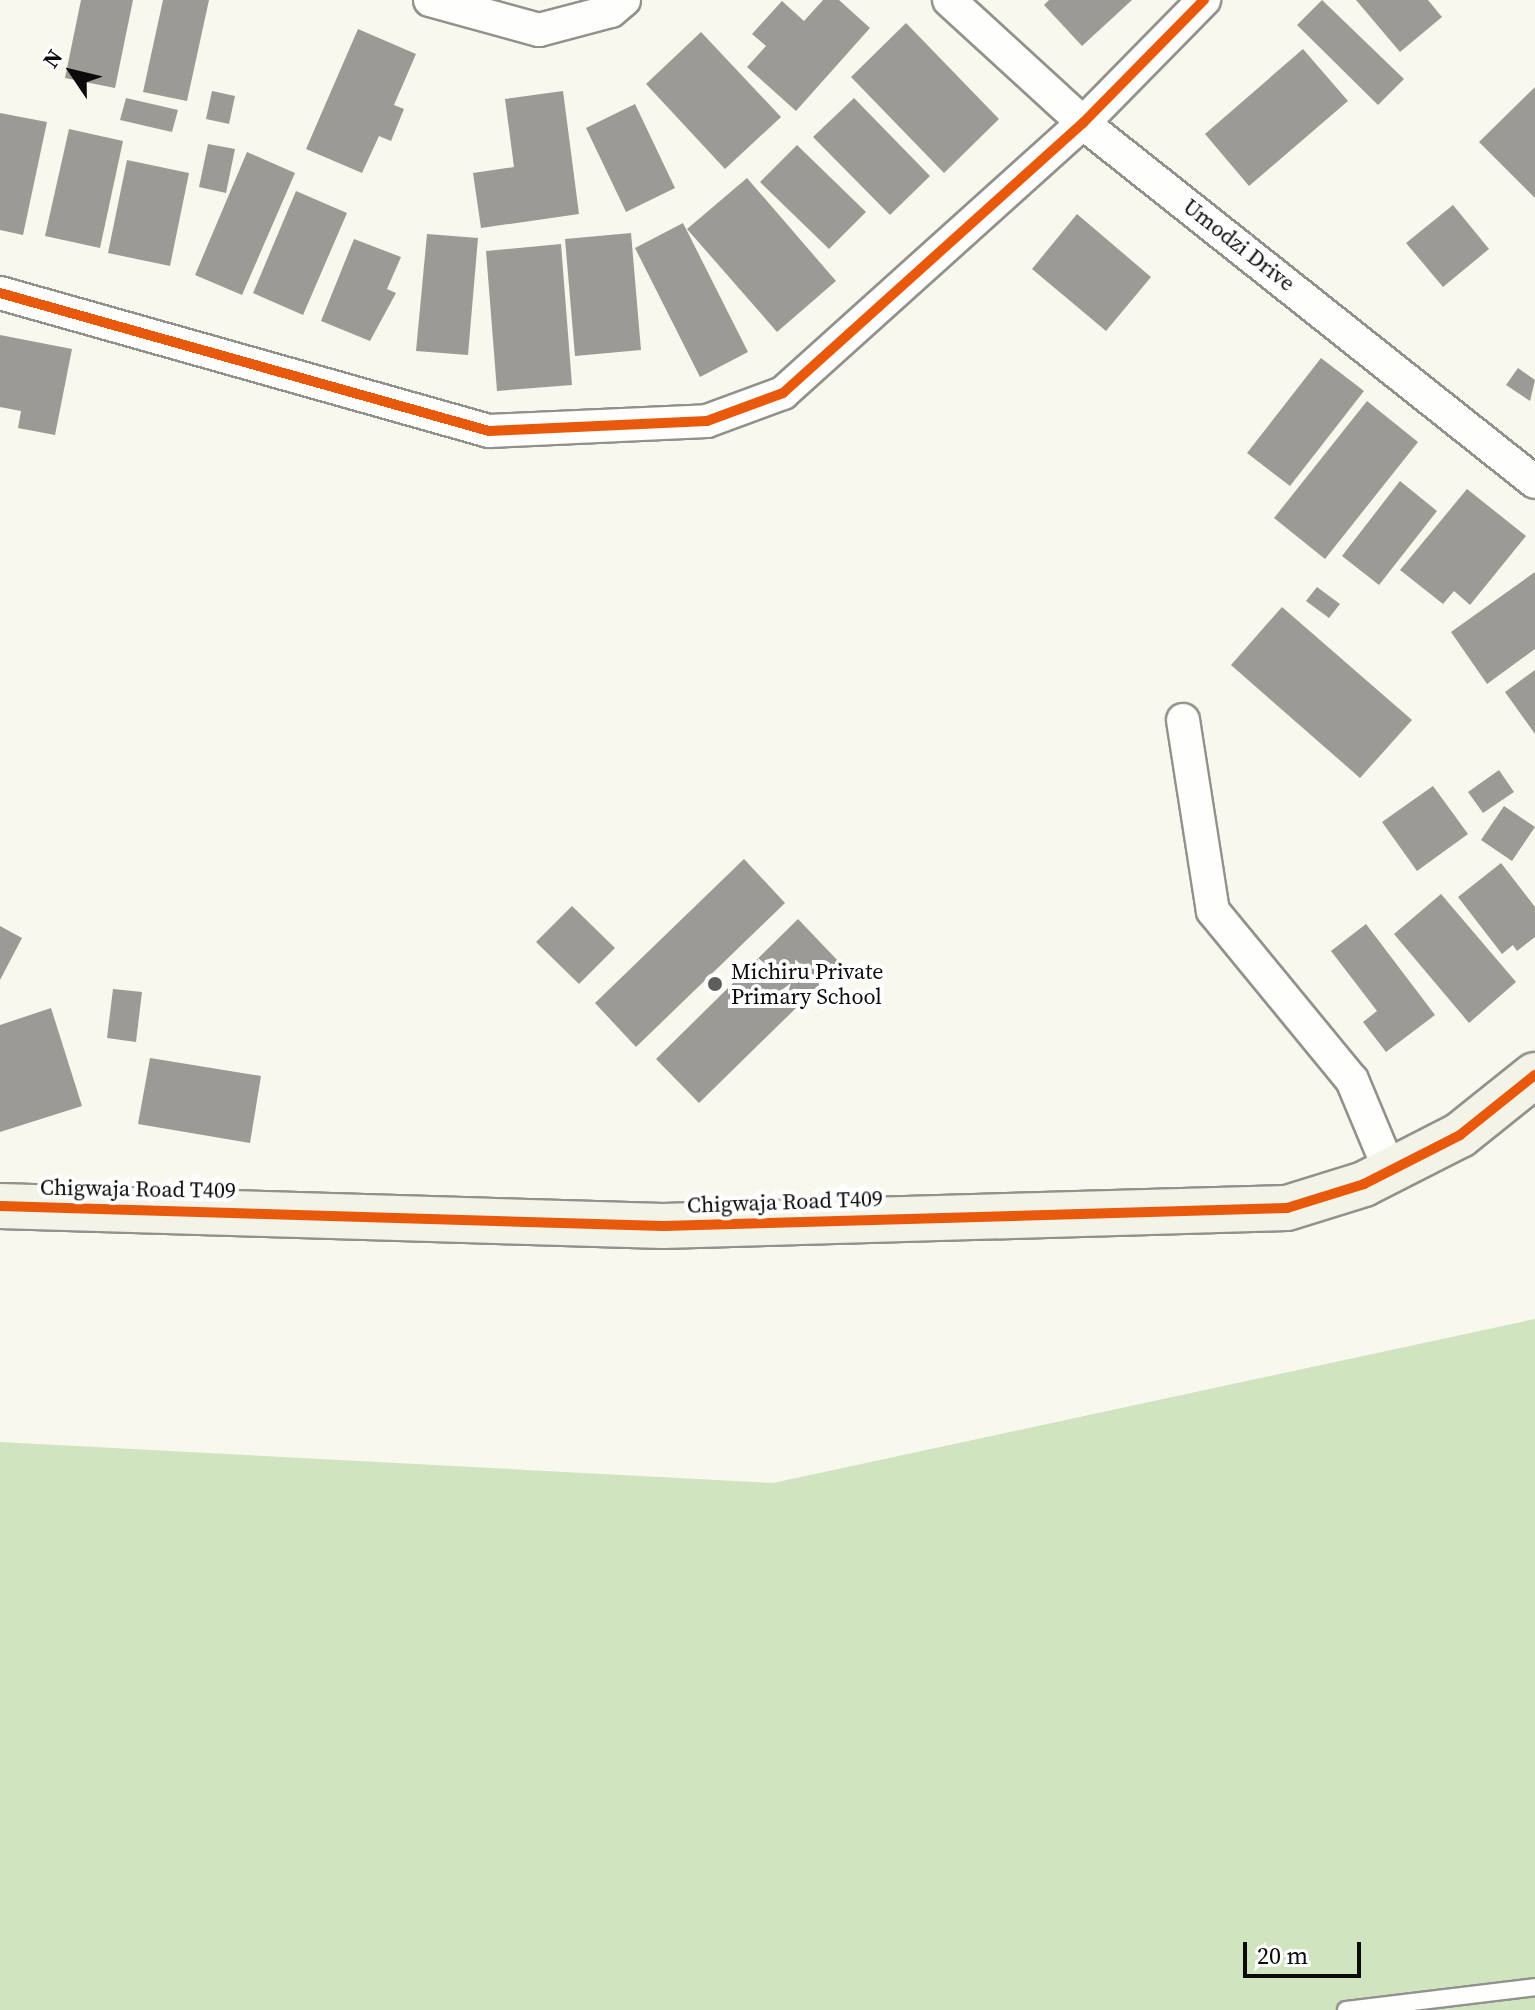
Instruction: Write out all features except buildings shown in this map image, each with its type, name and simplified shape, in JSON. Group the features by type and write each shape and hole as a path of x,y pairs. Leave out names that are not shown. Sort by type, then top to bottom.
{"street":[{"path":"430,0 539,30 611,11 624,0"},
{"name":"Umodzi Drive","path":"949,0 1083,123 1535,482"},
{"path":"0,293 489,431 707,421 783,393 1083,123 1204,0"},
{"path":"1183,720 1213,911 1352,1080 1390,1171"},
{"name":"Chigwaja Road T409","path":"0,1206 663,1226 1287,1208 1390,1171 1460,1135 1535,1075"}],"lane":[{"path":"1346,2010 1535,1987"}],"green space":[{"path":"1535,1319 1535,2010 0,2010 0,1442 773,1483"}],"cycle path":[{"path":"0,293 489,431 707,421 783,393 1083,123 1204,0"},
{"path":"0,1206 663,1226 1287,1208 1364,1184 1460,1135 1535,1075"}],"place":[{"name":"Michiru Private Primary School","path":"715,984"}]}
